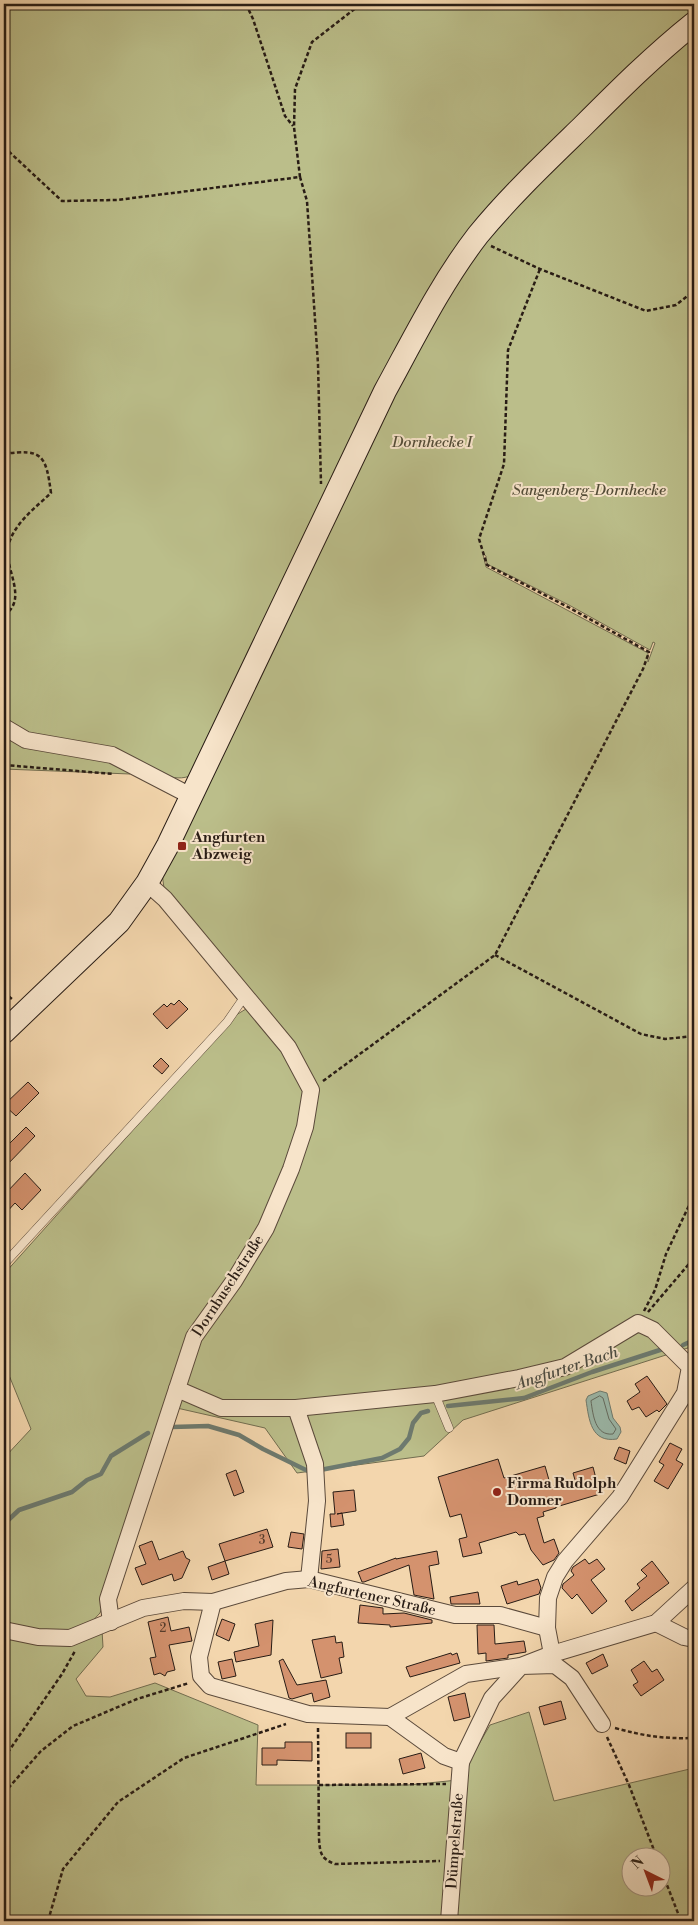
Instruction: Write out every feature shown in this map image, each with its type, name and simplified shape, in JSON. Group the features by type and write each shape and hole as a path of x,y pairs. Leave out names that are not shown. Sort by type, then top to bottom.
{"main road":[{"path":"4,1032 119,922 146,883 168,844 385,391 423,319 449,276 478,236 518,189 660,50 694,23"}],"street":[{"path":"4,727 26,740 112,755 191,796"},
{"path":"146,883 165,899 288,1047 311,1090"},
{"name":"Dornbuschstraße","path":"110,1622 108,1599 194,1337 234,1282 266,1228 305,1127 311,1090"},
{"path":"177,1389 221,1408 296,1408 435,1394 519,1378 564,1366 638,1323 653,1330 690,1367 685,1393 620,1497 565,1561 555,1577 548,1598 547,1628 552,1654"},
{"path":"296,1408 315,1464 317,1501 309,1578"},
{"name":"Angfurtener Straße","path":"70,1638 144,1608 184,1601 213,1602 286,1581 309,1578 455,1615 500,1615 547,1628"},
{"path":"521,1666 552,1654 656,1623 694,1588"},
{"path":"213,1602 199,1657 201,1676 210,1686 313,1714 390,1717 466,1674 521,1666 555,1665 572,1678 602,1724"},
{"path":"656,1623 684,1637 694,1639"},
{"path":"4,1630 38,1637 70,1638"},
{"name":"Dümpelstraße","path":"448,1921 461,1762 492,1698 521,1666"},
{"path":"390,1717 444,1756 461,1762"}],"lane":[{"path":"6,1261 227,1022 245,996"},
{"path":"435,1394 449,1428"}],"path":[{"path":"246,4 253,19 285,116 294,127"},
{"path":"331,505 320,483 318,364 307,201 300,177 294,127 295,89 312,42 361,4"},
{"path":"4,147 62,201 117,200 300,177"},
{"path":"478,236 491,247 540,270 646,311 676,305 694,291"},
{"path":"311,1090 495,955 643,669 648,652 568,607 486,565 479,539 504,464 508,350 540,270"},
{"path":"4,454 26,451 37,454 47,467 51,493 16,527 8,548 16,598 10,611 4,615"},
{"path":"4,765 117,774"},
{"path":"495,955 641,1034 665,1039 694,1036"},
{"path":"638,1323 654,1290 666,1254 694,1195"},
{"path":"638,1323 694,1258"},
{"path":"4,1758 62,1674 75,1651 70,1638"},
{"path":"4,1793 41,1751 74,1726 137,1700 181,1686 201,1676"},
{"path":"48,1921 63,1869 118,1802 184,1758 278,1728 313,1714 319,1785 320,1854 325,1860 335,1864 453,1860"},
{"path":"602,1724 643,1736 672,1739 694,1738"},
{"path":"602,1724 629,1785 653,1848"},
{"path":"319,1785 447,1784 459,1789"},
{"path":"670,1892 682,1921"}],"green space":[{"path":"4,4 694,4 694,15 488,213 192,775 185,777 178,778 164,775 136,763 130,774 4,769"},
{"path":"694,31 694,1346 463,1420 424,1456 297,1473 265,1428 168,1406 100,1613 89,1624 70,1632 47,1631 4,1622 4,1458 31,1429 4,1363 4,1274 236,1015 246,1009 312,1078 164,888 162,873 427,325 497,222","holes":["483,554 486,556 487,564 569,605 650,650 653,642 655,643 648,662 648,653 486,567"]},
{"path":"102,1630 103,1647 76,1679 86,1696 110,1697 155,1683 258,1725 256,1785 408,1785 458,1780 490,1725 529,1712 554,1801 694,1768 694,1921 4,1921 4,1635"}],"water":[{"path":"600,1391 607,1393 613,1418 620,1427 621,1432 617,1439 608,1439 597,1434 590,1422 586,1400 588,1396"}],"building":[{"path":"179,1000 188,1009 167,1029 153,1014 164,1004 167,1007 171,1003 174,1005"},
{"path":"161,1058 169,1066 162,1074 153,1066"},
{"path":"28,1082 39,1093 16,1116 4,1105"},
{"path":"26,1127 35,1136 4,1168 4,1149"},
{"path":"25,1173 41,1190 22,1210 15,1203 4,1215 4,1195"},
{"path":"647,1376 667,1404 659,1412 657,1410 646,1417 639,1407 632,1410 627,1401 640,1392 635,1384"},
{"path":"670,1443 682,1449 676,1460 683,1464 668,1489 654,1481 664,1465 659,1462"},
{"path":"619,1447 630,1451 626,1464 614,1459"},
{"path":"498,1459 504,1478 545,1466 551,1487 575,1480 573,1473 593,1467 600,1494 556,1507 543,1512 544,1516 537,1518 544,1543 554,1539 559,1553 554,1560 543,1565 531,1550 525,1534 519,1535 516,1532 479,1543 482,1553 463,1557 459,1539 467,1537 461,1514 450,1517 438,1477"},
{"path":"236,1470 244,1492 234,1496 226,1474"},
{"path":"354,1490 356,1511 342,1513 344,1525 331,1527 330,1514 335,1514 333,1492"},
{"path":"267,1529 273,1547 225,1561 219,1544"},
{"path":"291,1532 304,1534 302,1549 288,1547"},
{"path":"152,1541 159,1560 183,1551 186,1558 190,1560 182,1578 174,1581 172,1574 142,1585 135,1568 146,1564 139,1546"},
{"path":"338,1549 340,1567 321,1569 322,1551"},
{"path":"437,1551 439,1564 429,1566 434,1599 414,1595 409,1565 364,1582 362,1582 358,1572 396,1558"},
{"path":"585,1559 589,1564 597,1559 605,1569 591,1580 607,1601 592,1614 577,1594 572,1599 562,1588 563,1584 574,1575 571,1571 573,1567"},
{"path":"225,1561 229,1574 212,1580 208,1567"},
{"path":"652,1561 669,1583 632,1611 625,1601 640,1588 637,1584 647,1576 641,1570"},
{"path":"538,1579 541,1588 539,1594 507,1604 501,1586 517,1581 518,1585"},
{"path":"478,1592 480,1604 451,1604 450,1597"},
{"path":"360,1605 383,1608 383,1614 404,1613 432,1620 432,1623 390,1627 390,1625 358,1623"},
{"path":"168,1617 171,1631 189,1627 192,1641 169,1645 175,1670 167,1672 165,1676 160,1673 154,1675 150,1658 156,1657 148,1622"},
{"path":"222,1619 235,1624 229,1641 216,1635"},
{"path":"273,1620 271,1655 236,1662 234,1652 259,1646 255,1624"},
{"path":"477,1625 494,1625 495,1644 524,1641 526,1652 508,1655 508,1658 486,1661 486,1653 478,1654"},
{"path":"335,1636 336,1643 342,1642 344,1657 339,1658 342,1673 321,1678 312,1640"},
{"path":"451,1653 452,1655 457,1653 460,1663 410,1677 406,1667"},
{"path":"603,1654 608,1666 592,1674 586,1663"},
{"path":"232,1659 236,1676 222,1679 218,1662"},
{"path":"283,1659 297,1685 326,1680 330,1697 314,1702 312,1693 292,1699 289,1698 279,1661"},
{"path":"644,1661 652,1672 657,1669 664,1680 641,1696 633,1685 638,1682 631,1670"},
{"path":"465,1693 470,1717 454,1721 448,1697"},
{"path":"561,1701 566,1719 544,1725 539,1707"},
{"path":"346,1733 371,1733 371,1748 346,1748"},
{"path":"285,1742 312,1742 312,1761 277,1760 277,1765 262,1765 262,1748 285,1748"},
{"path":"421,1753 425,1768 403,1774 399,1759"}],"waterway":[{"name":"Angfurter Bach","path":"683,1345 694,1340"},
{"name":"Angfurter Bach","path":"448,1406 524,1398 592,1372 663,1349"},
{"name":"Angfurter Bach","path":"172,1427 208,1426 239,1435 310,1472 382,1458 400,1449 409,1438 413,1423 421,1413 428,1411"},
{"name":"Angfurter Bach","path":"4,1524 19,1510 72,1492 87,1480 101,1474 111,1456 148,1433"}],"place":[{"name":"Angfurten Abzweig","path":"182,846"},
{"name":"Firma Rudolph Donner","path":"497,1492"}],"park label":[{"name":"Dornhecke I","path":"432,442"},
{"name":"Sangenberg-Dornhecke","path":"589,490"}]}
